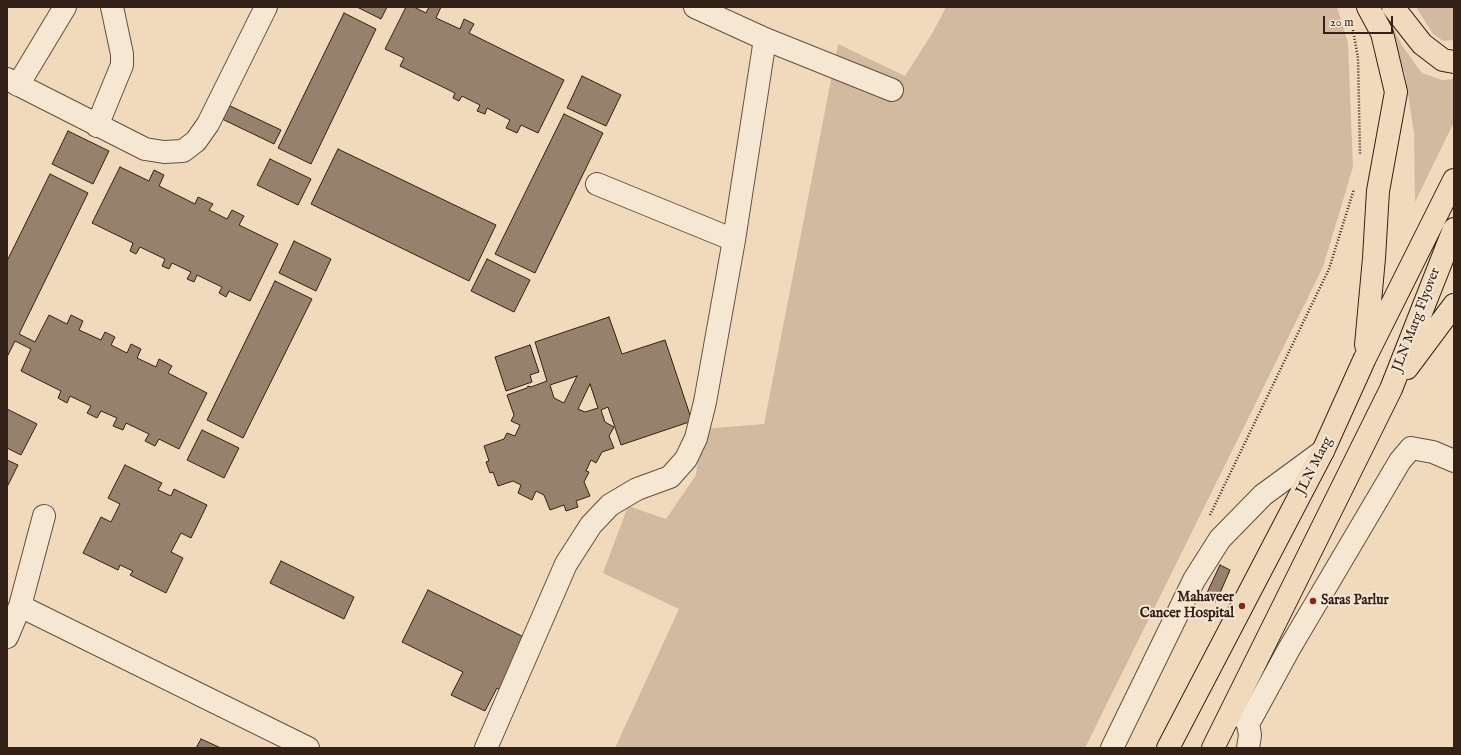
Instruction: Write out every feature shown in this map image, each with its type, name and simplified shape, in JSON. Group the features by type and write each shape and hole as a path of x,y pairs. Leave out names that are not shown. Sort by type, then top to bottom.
{"main road":[{"path":"1365,358 1374,258 1378,191 1396,92 1382,33 1368,7"},
{"path":"1393,7 1422,44 1443,60 1454,62"},
{"name":"JLN Marg","path":"1168,748 1323,451 1365,358 1454,180"},
{"name":"JLN Marg Flyover","path":"1391,389 1454,229"},
{"path":"1213,748 1391,389 1454,305"}],"street":[{"path":"65,7 12,82 145,149 164,152 183,151 196,141 208,124 266,7"},
{"path":"97,126 122,65 122,54 112,7"},
{"path":"695,7 765,39 892,90"},
{"path":"486,748 566,564 590,526 610,505 636,489 670,477 686,459 696,438 705,402 734,240 765,39"},
{"path":"597,184 734,240"},
{"path":"1248,748 1248,724 1289,650 1400,461 1411,448 1433,452 1454,461"},
{"path":"1112,748 1194,580 1220,539 1263,495 1323,451"},
{"path":"7,637 20,606 44,516"},
{"path":"20,606 308,748"},
{"path":"1234,703 1248,724"}],"path":[{"path":"1351,22 1358,58 1360,156"},
{"path":"1210,516 1329,269 1355,184"}],"shaded area":[{"path":"946,7 1337,7 1348,43 1353,167 1323,267 1085,748 615,748 679,609 603,573 628,506 666,519 696,475 702,429 764,424 838,44 905,76 933,32"},
{"path":"1380,7 1382,7 1403,47 1422,73 1442,80 1454,79 1454,122 1415,202 1414,133 1405,74"},
{"path":"1416,7 1454,7 1454,40 1443,41 1433,34"}],"building":[{"path":"357,7 387,7 381,19"},
{"path":"406,7 414,7 426,13 429,7 441,7 436,18 460,29 464,19 474,24 469,33 564,80 538,133 521,125 517,133 506,128 510,120 487,108 485,114 477,111 480,105 462,96 459,101 453,98 455,93 400,66 404,58 385,49"},
{"path":"344,13 376,29 311,164 278,148"},
{"path":"582,76 621,95 606,126 567,108"},
{"path":"226,104 281,130 274,144 220,118"},
{"path":"564,114 603,133 535,273 495,254"},
{"path":"68,131 109,151 93,184 52,164"},
{"path":"338,149 496,225 469,281 311,204"},
{"path":"270,159 311,179 298,205 257,185"},
{"path":"120,167 149,181 154,170 164,175 159,186 195,204 198,197 213,204 209,210 227,219 232,210 244,216 239,225 278,244 250,301 229,291 226,297 219,293 222,287 197,275 194,282 187,279 191,272 172,263 169,269 162,266 165,259 140,247 136,254 130,251 133,243 92,223"},
{"path":"50,174 88,193 19,334 35,342 49,315 67,324 71,315 83,321 79,330 101,340 105,332 115,337 111,345 127,353 131,344 141,349 137,358 156,367 159,359 172,366 168,373 207,393 179,449 159,439 155,446 145,441 149,434 126,423 123,430 113,426 117,418 101,411 97,418 87,413 91,406 70,396 67,403 58,398 61,391 21,371 31,349 15,341 7,357 7,261"},
{"path":"294,241 331,259 316,291 279,273"},
{"path":"487,259 530,280 514,312 471,291"},
{"path":"275,281 312,299 243,438 207,420"},
{"path":"609,317 622,354 665,340 692,421 621,445 608,407 601,410 605,422 614,427 609,436 614,448 602,452 596,463 591,460 586,471 589,472 584,482 590,496 576,501 578,507 566,511 564,505 550,510 544,495 536,491 532,500 518,493 521,485 513,481 498,486 493,472 490,473 486,462 489,461 484,446 504,439 507,433 515,436 520,425 511,421 514,415 507,395 527,388 528,386 531,387 547,381 535,342","holes":["577,376 564,403 554,398 550,385","590,384 598,408 585,412 578,409"]},
{"path":"530,345 539,372 530,375 532,382 506,391 495,357"},
{"path":"7,409 37,424 21,455 7,448"},
{"path":"202,430 239,448 224,478 187,460"},
{"path":"7,460 18,465 7,487"},
{"path":"125,465 162,483 158,490 171,496 174,489 207,505 191,538 181,533 171,552 183,558 166,593 130,575 133,571 120,565 118,570 83,553 101,517 111,522 120,504 108,498"},
{"path":"281,561 354,597 344,619 270,583"},
{"path":"1220,565 1230,570 1216,602 1205,597"},
{"path":"428,590 532,641 506,693 497,688 485,711 451,695 463,672 402,642"},
{"path":"201,739 221,748 196,748"}],"place":[{"name":"Saras Parlur","path":"1313,601"},
{"name":"Mahaveer Cancer Hospital","path":"1242,606"}]}
